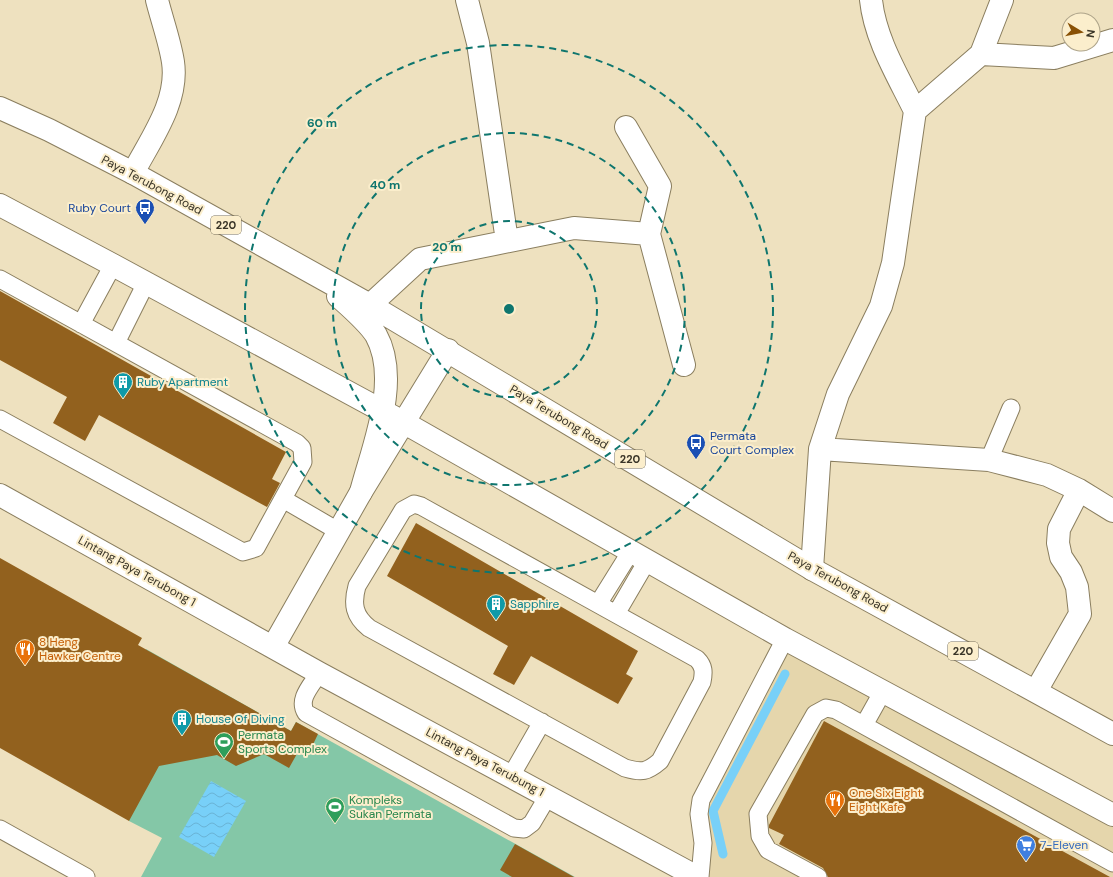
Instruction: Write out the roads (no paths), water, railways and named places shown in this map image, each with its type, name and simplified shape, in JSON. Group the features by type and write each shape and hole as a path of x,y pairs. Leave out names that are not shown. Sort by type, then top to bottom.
{"street":[{"path":"133,173 169,104 174,82 173,63 157,0"},
{"path":"467,0 478,43 507,241"},
{"path":"812,569 820,449 838,394 883,299 893,263 915,111 883,42 873,16 871,0"},
{"path":"915,111 981,54 1002,0"},
{"path":"981,54 1054,58 1113,40"},
{"name":"Paya Terubong Road","path":"0,108 49,130 133,173 315,274 448,350 812,569 1113,734"},
{"path":"626,127 660,186 649,234 684,365"},
{"path":"0,205 403,422 785,639 1113,816"},
{"path":"370,306 420,259 574,228 649,234"},
{"path":"315,274 350,307 375,334 382,350 386,368 383,412 361,492"},
{"path":"273,647 338,531 448,350"},
{"path":"820,449 989,460 1047,475 1079,490 1113,511"},
{"path":"1036,691 1080,614 1077,587 1071,572 1061,558 1058,543 1059,529 1079,490"},
{"name":"Lintang Paya Terubong 1","path":"0,495 273,647"},
{"name":"Lintang Paya Terubung 1","path":"273,647 318,673 697,877"}],"lane":[{"path":"81,324 113,265"},
{"path":"0,279 297,443 302,448 303,462 256,548 243,552 0,418"},
{"path":"116,343 146,283"},
{"path":"989,460 1011,408"},
{"path":"283,499 338,531"},
{"path":"414,504 421,506 598,604 697,659 703,664 704,673 702,682 660,761 649,770 638,772 625,768 368,628 360,620 354,609 354,598 357,586 403,510 414,504"},
{"path":"598,604 639,556"},
{"path":"616,614 639,556"},
{"path":"700,877 703,843 699,814 701,800 785,639"},
{"path":"318,673 302,701 302,708 306,713 514,828 524,829 532,823 548,796"},
{"path":"864,725 883,692"},
{"path":"818,877 768,850 760,836 758,814 815,714 826,708 836,710 864,725 1113,864"},
{"path":"511,776 542,722"},
{"path":"0,829 86,877"}],"water":[{"path":"211,781 246,801 214,857 179,837"}],"waterway":[{"path":"723,854 713,811 785,674"}],"place":[{"name":"Ruby Court","path":"145,225"},
{"name":"Ruby Apartment","path":"123,399"},
{"name":"Permata Court Complex","path":"696,460"},
{"name":"Sapphire","path":"496,621"},
{"name":"8 Heng Hawker Centre","path":"25,666"},
{"name":"House Of Diving","path":"182,736"},
{"name":"Permata Sports Complex","path":"224,759"},
{"name":"One Six Eight Eight Kafe","path":"835,817"},
{"name":"Kompleks Sukan Permata","path":"335,824"},
{"name":"7-Eleven","path":"1026,862"}]}
